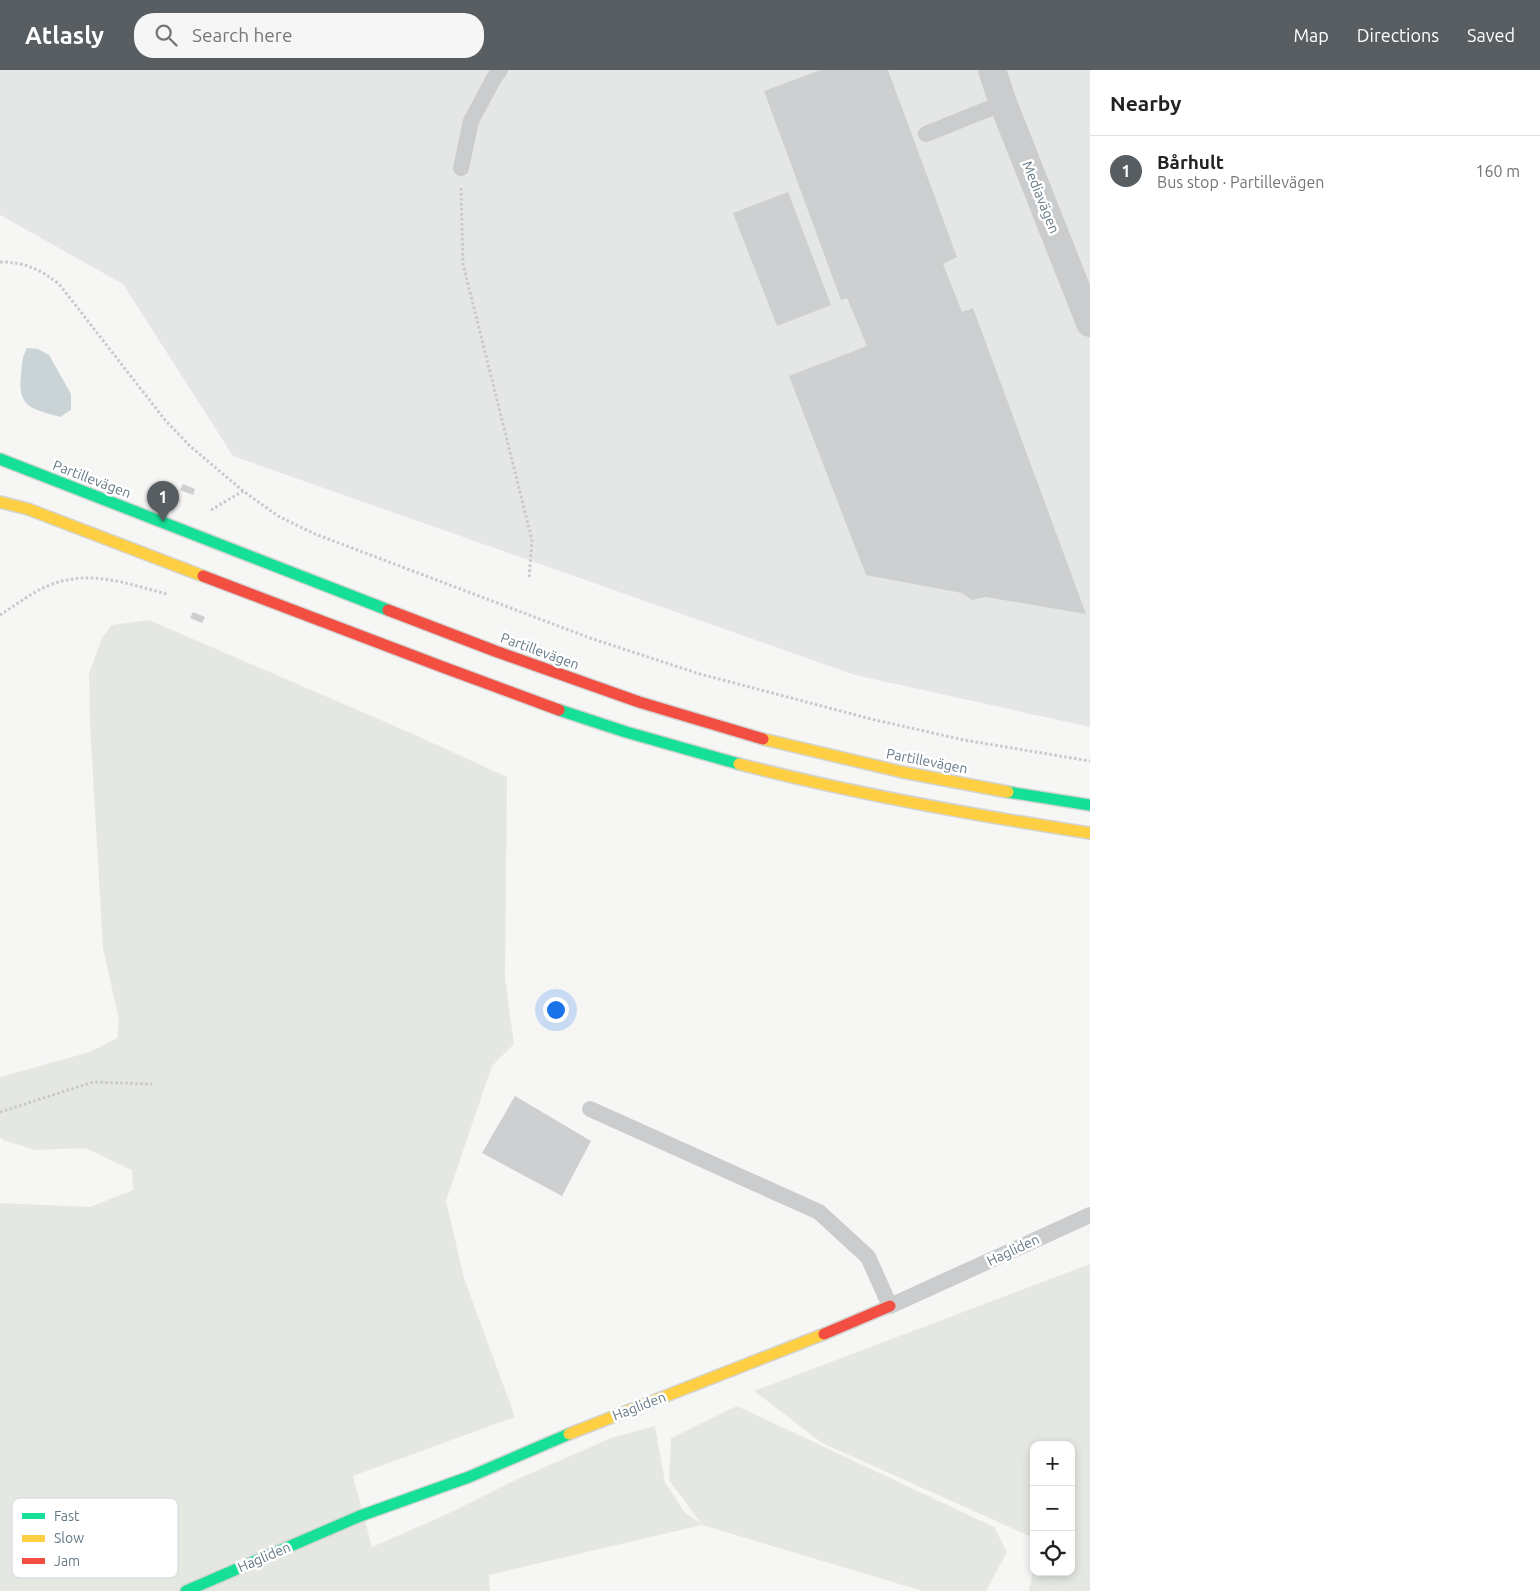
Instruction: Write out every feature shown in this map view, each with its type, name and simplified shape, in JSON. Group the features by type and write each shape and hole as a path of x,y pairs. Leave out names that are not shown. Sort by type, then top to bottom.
{"street":[{"name":"Mediavägen","path":"992,70 1003,103 1084,289 1090,323"},
{"name":"Partillevägen","path":"0,459 486,648 638,702 770,741 902,772 1035,797 1090,805"},
{"path":"0,502 37,512 480,682 626,732 764,771 898,801 1030,825 1090,833"},
{"name":"Hagliden","path":"186,1591 360,1516 469,1477 588,1426 829,1332 890,1306"}],"lane":[{"path":"460,168 471,121 500,70"},
{"path":"926,134 1003,103"},
{"path":"590,1109 819,1212 868,1257 890,1306"},
{"name":"Hagliden","path":"890,1306 1090,1214"}],"path":[{"path":"460,168 463,264 532,540 529,578"},
{"path":"0,262 28,266 43,272 58,284 165,420 190,446 243,491 278,516 314,534 590,638 691,671 870,720 964,740 1090,761"},
{"path":"211,510 243,491"},
{"path":"0,615 50,585 86,577 106,578 167,594"},
{"path":"0,1112 93,1082 152,1084"}],"shaded area":[{"path":"0,70 1090,70 1090,727 855,675 233,456 123,284 0,215"},
{"path":"27,348 38,349 49,355 71,394 71,410 60,417 35,409 24,401 20,386 22,361"},
{"path":"149,620 413,734 507,777 505,978 514,1044 492,1066 446,1201 464,1278 515,1417 353,1476 372,1547 611,1438 655,1426 665,1482 685,1513 701,1523 669,1480 671,1438 737,1406 994,1527 1007,1552 986,1591 923,1591 702,1525 489,1575 490,1591 0,1591 0,1203 90,1207 133,1190 132,1170 85,1148 35,1150 3,1140 0,1137 0,1077 90,1052 117,1038 119,1020 103,948 90,725 89,674 102,638 112,625"},
{"path":"1090,1264 1090,1591 1029,1591 1032,1576 1075,1576 1075,1441 1030,1441 1030,1536 822,1443 754,1391"}],"building":[{"path":"821,70 888,70 957,257 943,264 962,312 973,308 1086,614 986,597 972,600 962,593 866,575 789,376 867,346 847,298 841,300 764,91"},
{"path":"788,192 831,305 777,326 733,213"},
{"path":"183,484 195,489 193,495 180,490"},
{"path":"193,612 205,617 202,623 190,618"},
{"path":"515,1096 591,1141 562,1196 482,1153"}],"traffic: fast":[{"path":"0,459 388,610"},
{"path":"559,710 626,732 739,764"},
{"path":"1008,792 1090,805"},
{"path":"186,1591 360,1516 469,1477 569,1434"}],"traffic: slow":[{"path":"0,502 28,509 203,576"},
{"path":"763,739 902,772 1008,792"},
{"path":"739,764 826,785 914,803 1090,833"},
{"path":"569,1434 824,1334"}],"traffic: jam":[{"path":"203,576 559,710"},
{"path":"388,610 495,651 639,702 763,739"},
{"path":"824,1334 890,1306"}],"place":[{"name":"Bårhult","path":"163,522"}]}
